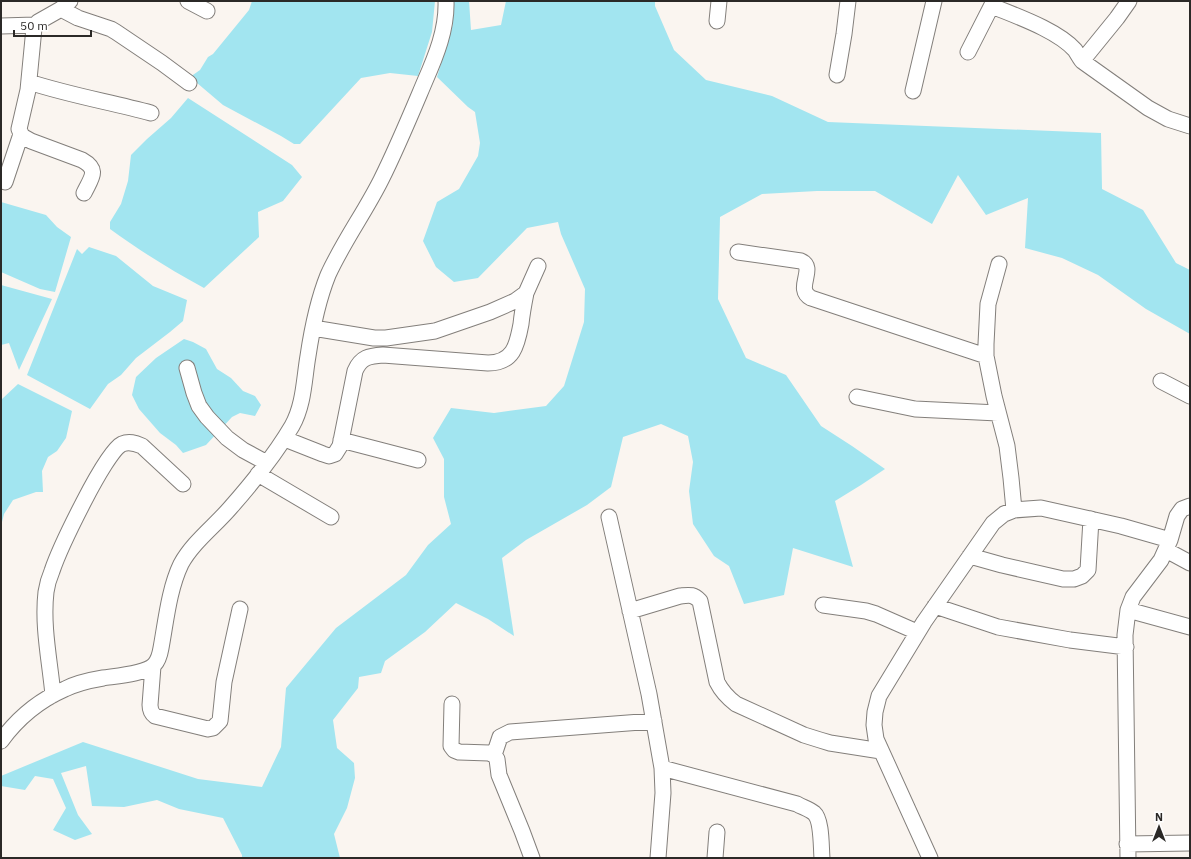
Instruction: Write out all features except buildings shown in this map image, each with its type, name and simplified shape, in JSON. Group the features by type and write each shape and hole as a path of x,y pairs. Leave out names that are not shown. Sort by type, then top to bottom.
{"street":[{"path":"188,1 207,11"},
{"path":"240,609 224,682 220,721 213,728 208,729 152,714 150,706 153,666 159,656 170,596 181,565 191,549 231,507 263,469 278,450 294,424 300,406 313,328 328,276 381,181 412,112 439,44 446,15 446,1"},
{"path":"717,21 719,1"},
{"path":"837,75 848,1"},
{"path":"913,91 934,1"},
{"path":"1082,60 1117,18 1129,1"},
{"path":"968,52 993,3 1049,31 1074,50 1082,60 1148,108 1168,119 1190,126"},
{"path":"5,182 20,134 19,129 25,107 29,82 33,32 35,25 65,5 78,18 116,32 189,83"},
{"path":"1,26 35,25"},
{"path":"29,82 50,89 151,113"},
{"path":"20,134 32,141 88,163 93,170 84,193"},
{"path":"738,252 801,261 807,268 804,290 811,298 986,356"},
{"path":"1000,264 988,304 986,356 998,413 1007,446 1014,510"},
{"path":"285,439 329,456 338,451 355,371 358,364 369,356 383,355 488,363 496,363 508,358 516,347 526,293 538,266"},
{"path":"313,328 374,338 386,338 434,331 490,312 516,301 526,293"},
{"path":"187,368 199,406 207,417 227,438 243,450 263,469 331,518"},
{"path":"1161,381 1190,396"},
{"path":"857,397 915,409 998,413"},
{"path":"341,440 418,460"},
{"path":"54,695 46,626 46,591 52,571 68,534 82,505 102,470 116,448 127,442 134,443 142,446 183,484"},
{"path":"1190,506 1182,509 1177,516 1168,545 1156,569 1134,598 1128,610 1125,635 1128,851 1190,843"},
{"path":"930,858 876,739 874,725 875,712 880,696 917,632 993,523 1004,514 1014,510 1041,508 1091,519 1168,545 1190,563"},
{"path":"609,517 649,694 662,768 663,793 658,858"},
{"path":"970,556 1063,579 1074,579 1082,576 1088,570 1091,519"},
{"path":"630,611 680,596 695,596 700,601 717,682 721,690 728,698 736,704 804,735 830,743 881,751"},
{"path":"823,606 866,611 917,632"},
{"path":"935,606 998,627 1070,640 1126,647"},
{"path":"1128,610 1190,627"},
{"path":"3,737 27,712 65,688 102,678 133,673 153,666"},
{"path":"452,704 451,746 454,750 459,752 489,752 494,755 499,775 532,858"},
{"path":"494,755 500,737 510,732 654,721"},
{"path":"662,768 797,804 815,813 819,822 822,858"},
{"path":"715,858 717,832"}],"water":[{"path":"252,1 435,1 432,32 418,76 390,73 361,78 300,144 294,144 223,105 190,77 200,70 208,57 213,54 249,10"},
{"path":"452,1 469,1 471,30 501,25 506,1 655,1 655,6 674,50 706,80 772,96 828,122 1101,133 1102,189 1143,210 1176,263 1190,270 1190,334 1146,309 1098,275 1062,258 1025,248 1028,198 986,215 958,175 932,224 875,191 817,191 762,194 720,217 718,299 746,358 786,375 821,426 885,469 835,501 853,567 793,548 784,595 744,604 729,566 714,556 693,524 689,491 693,462 688,436 661,424 623,437 611,487 587,505 526,540 502,558 514,636 488,619 456,603 425,632 385,661 381,673 359,677 358,688 333,720 337,748 354,763 355,778 347,808 334,834 340,858 242,858 242,855 223,818 179,809 157,800 124,807 92,806 86,766 61,773 78,815 92,834 75,840 53,830 66,808 53,779 35,776 25,790 1,786 1,776 83,742 198,779 262,787 281,747 286,688 336,628 406,575 428,545 451,524 444,497 444,459 433,438 451,408 494,413 546,406 564,386 584,322 585,289 561,234 558,222 527,228 478,278 454,282 436,267 423,241 437,202 459,189 478,156 480,143 475,112 437,77 453,24"},
{"path":"188,98 292,165 302,177 283,201 258,212 259,237 204,288 156,260 110,229 110,222 121,204 128,181 131,155 171,118"},
{"path":"1,202 46,215 57,227 71,237 55,292 40,289 1,272"},
{"path":"89,247 116,256 153,286 187,300 183,321 136,358 121,375 108,384 90,409 27,375 77,249 82,254"},
{"path":"1,285 52,299 19,370 9,343 1,345"},
{"path":"184,339 206,349 217,369 231,378 243,391 255,396 261,405 255,416 240,413 232,417 206,445 183,453 176,445 160,433 139,409 132,395 136,377 156,358"},
{"path":"18,384 72,411 66,438 57,451 48,457 42,471 43,492 36,492 13,500 4,514 1,526 1,400"}]}
